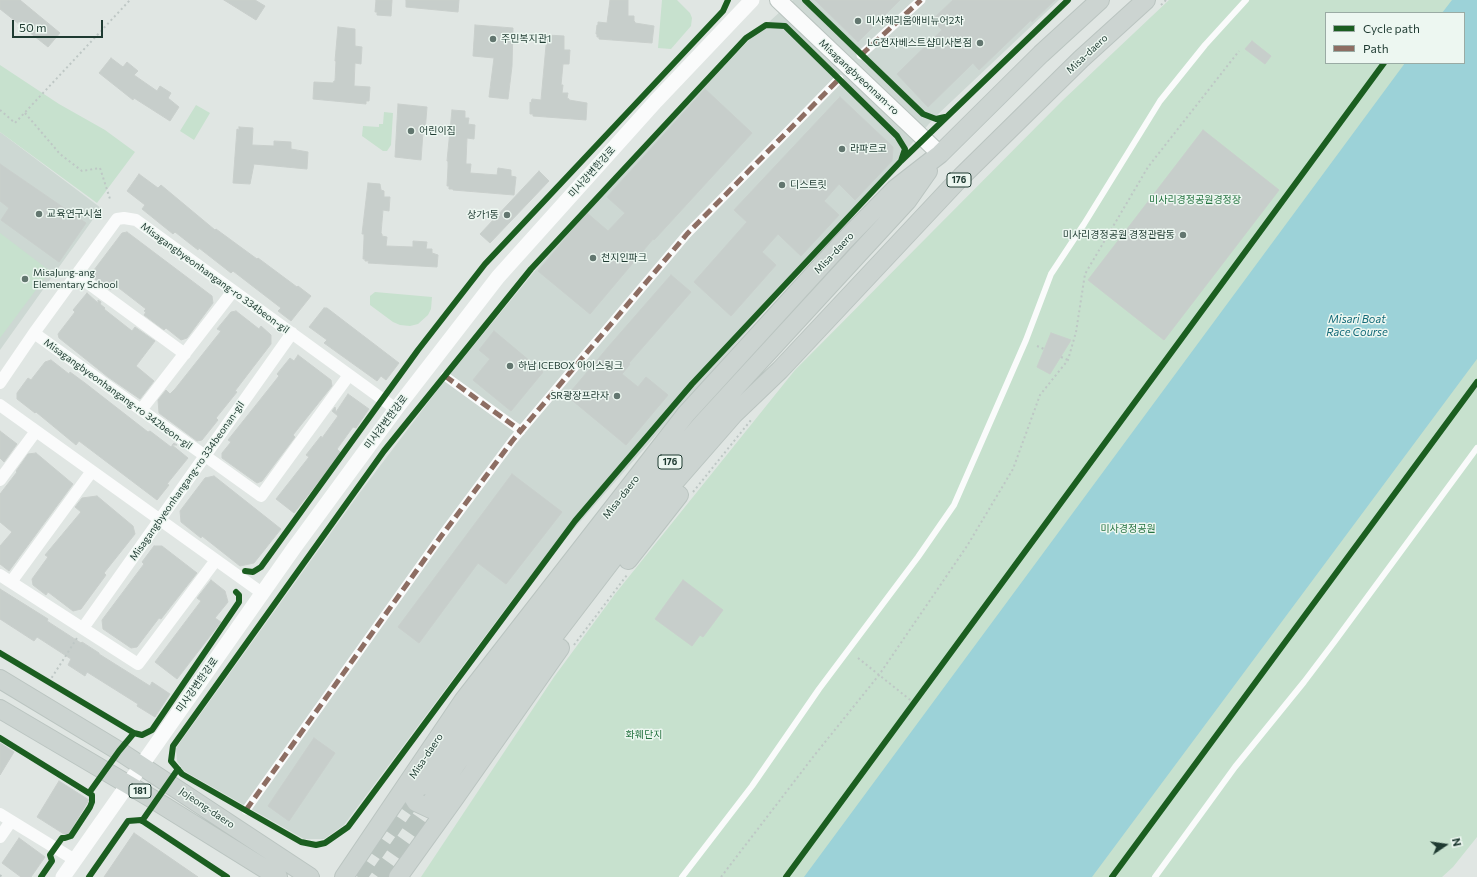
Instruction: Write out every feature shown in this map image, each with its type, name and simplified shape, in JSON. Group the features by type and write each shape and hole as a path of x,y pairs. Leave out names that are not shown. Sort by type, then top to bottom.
{"main road":[{"name":"Misagangbyeonnam-ro","path":"778,0 940,154"},
{"name":"Misa-daero","path":"421,788 463,701 686,414 844,241 895,189 940,154 1041,54 1100,0"},
{"name":"Misa-daero","path":"344,877 421,788 457,763 652,509 734,414 780,370 961,177 1081,59 1146,0"},
{"name":"Misa-daero","path":"398,877 559,648 677,498 758,401 780,370"},
{"name":"Jojeong-daero","path":"0,679 141,765 310,877"},
{"name":"Jojeong-daero","path":"0,709 104,772 128,784 278,877"},
{"path":"421,788 411,794 416,802 430,809 441,808 454,799"}],"street":[{"name":"미사강변한강로","path":"63,877 325,504 396,409 515,256 656,101 752,0"},
{"path":"861,55 921,0"},
{"path":"246,810 442,535 521,431 687,234 839,79"},
{"name":"Misagangbyeonhangang-ro 334beon-gil","path":"0,384 34,333 117,219 129,218 136,220 396,409"},
{"path":"77,274 185,354"},
{"path":"141,410 234,291"},
{"name":"Misagangbyeonhangang-ro 342beon-gil","path":"34,333 261,496 349,375"},
{"name":"Misagangbyeonhangang-ro 334beonan-gil","path":"83,628 159,519 292,334"},
{"path":"445,376 521,431"},
{"path":"0,406 262,593"},
{"path":"0,480 36,431"},
{"path":"11,582 92,471"},
{"path":"0,575 138,664 216,560"},
{"path":"0,814 75,860"},
{"path":"0,837 11,821"}],"lane":[{"path":"682,877 752,786 819,689 918,557 954,505 1026,340 1051,274 1084,224 1160,101 1205,45 1246,0"},
{"path":"1155,877 1235,767 1331,647 1477,448"}],"path":[{"path":"0,110 15,123 130,0"},
{"path":"720,877 879,675 971,539 1013,469 1040,395 1068,360 1076,332 1085,274 1148,167 1239,52"},
{"path":"25,113 60,154 82,171 100,168 110,198"},
{"path":"1037,346 1044,349"},
{"path":"1061,357 1068,360"},
{"path":"691,494 754,416"},
{"path":"569,651 629,572"},
{"path":"49,682 83,628"},
{"path":"858,658 914,703"},
{"path":"909,709 919,697"}],"shaded area":[{"path":"793,0 1059,0 935,117 515,596 344,825 324,839 304,839 184,771 177,761 176,748 358,495 442,384 534,272 587,211 747,42"},
{"name":"MisaJung-ang Elementary School","path":"0,132 101,208 0,350"}],"green space":[{"path":"662,0 677,0 690,13 692,18 691,26 671,49 658,48"},
{"name":"미사경정공원","path":"1169,0 1477,0 1477,837 1453,867 1442,877 421,877 554,677 615,594 795,370 1063,100"},
{"path":"0,65 59,104 105,130 135,152 97,203 0,132"},
{"path":"196,105 210,113 194,140 180,131"},
{"path":"384,112 393,113 391,145 387,151 383,151 362,136 363,126 379,127 379,124 383,124"},
{"path":"0,233 50,271 0,338"},
{"path":"375,292 432,297 431,309 428,315 418,324 410,326 400,325 393,322 370,305 370,296"}],"water":[{"name":"Misari Boat Race Course","path":"1452,0 1477,0 1477,359 1092,877 804,877 1404,64 1465,64 1465,12 1443,12"}],"building":[{"path":"0,0 20,0 60,33 48,47 0,9"},
{"path":"224,0 255,0 265,6 256,20"},
{"path":"376,0 392,0 391,16 377,15 377,12 375,12"},
{"path":"406,0 459,0 458,12 406,7"},
{"path":"610,0 628,0 628,16 634,16 635,23 654,26 652,43 599,39 599,37 597,37 598,22 607,23"},
{"name":"미사헤리움애비뉴어2차","path":"815,0 900,0 858,42"},
{"path":"953,0 1055,0 1032,22 1031,20 979,70 973,63 928,107 897,74 942,30 932,20"},
{"path":"475,25 513,28 512,66 508,99 489,97 494,58 473,56"},
{"path":"338,27 355,29 355,46 362,47 361,64 355,63 354,86 370,87 369,101 366,101 366,104 313,99 314,82 333,83 335,81"},
{"path":"547,35 564,36 564,50 570,50 569,64 563,64 561,85 563,85 562,93 568,93 567,98 569,100 587,103 586,120 533,116 533,114 530,114 530,102 531,103 532,99 541,100"},
{"path":"1252,41 1271,56 1265,64 1245,49"},
{"path":"111,58 123,67 127,62 138,71 134,75 157,91 160,86 171,93 168,98 179,107 170,121 134,98 133,100 99,73"},
{"path":"705,89 752,133 654,240 653,239 590,314 538,271 587,213 608,231 625,213 607,197"},
{"path":"840,97 893,147 892,161 855,200 839,184 824,201 839,215 801,256 778,234 762,252 776,265 731,316 694,282 747,222 734,210"},
{"name":"어린이집","path":"398,104 427,107 421,160 395,157"},
{"path":"452,110 465,111 465,118 469,118 468,124 475,125 474,139 467,138 466,164 471,164 470,173 497,175 498,168 511,170 511,176 516,177 514,195 449,189 449,186 447,186 447,161"},
{"path":"239,127 253,128 252,145 274,146 274,141 291,142 291,149 308,152 307,169 254,164 250,184 233,183 237,129 239,130"},
{"name":"미사리경정공원 경정관람동","path":"1203,130 1279,190 1164,340 1088,280"},
{"name":"교육연구시설","path":"0,164 86,223 59,262 1,220 9,208 0,201"},
{"name":"상가1동","path":"539,171 549,181 490,243 480,234"},
{"path":"139,174 158,188 161,185 215,230 216,229 311,296 291,321 278,311 281,308 233,271 231,273 199,248 198,250 175,232 173,234 142,209 145,205 127,191"},
{"path":"368,183 380,184 381,190 384,191 384,197 390,197 389,211 383,210 381,233 382,236 387,237 386,246 413,247 413,241 427,242 426,249 432,249 432,253 438,255 437,267 368,263 369,261 365,261 365,259 363,259 364,234 362,234"},
{"path":"127,232 212,296 213,303 187,338 181,340 166,328 164,330 144,315 146,312 144,311 146,309 115,285 111,290 95,279 94,270 122,233"},
{"name":"SR광장프라자","path":"671,275 691,292 629,363 630,364 622,374 638,387 646,377 668,395 626,445 567,396"},
{"path":"87,293 98,303 98,300 101,302 100,304 105,308 104,309 132,331 135,327 155,341 136,366 154,381 140,399 108,377 59,338 58,334 75,312 73,310"},
{"path":"324,308 327,308 399,363 386,380 381,376 377,381 324,343 327,340 309,327"},
{"path":"236,311 259,329 261,326 271,335 271,344 235,391 237,392 216,418 218,420 202,440 197,441 159,413 158,400 166,390 170,394 175,389 221,331 217,329 231,312"},
{"name":"하남 ICEBOX 아이스링크","path":"494,331 543,372 511,411 473,380 490,359 479,350"},
{"path":"1051,333 1071,340 1050,374 1037,367"},
{"path":"298,355 331,380 332,386 293,435 295,437 262,481 257,483 222,458 222,453 231,442 228,440 279,376 277,374 290,358 294,361"},
{"path":"51,360 69,374 70,372 85,383 148,432 150,431 171,447 172,445 188,458 167,484 169,485 157,500 79,441 76,445 36,412 35,413 17,399 17,393 28,378 31,380 45,362"},
{"path":"348,394 369,409 356,428 353,427 337,449 341,453 294,513 276,499 309,457 306,455 321,436 322,438 338,416 332,411 335,407 336,412"},
{"path":"0,431 17,444 4,462 0,458"},
{"path":"36,453 73,484 9,571 0,564 0,546 12,532 0,522 0,494 17,472 16,471 28,454"},
{"path":"512,474 562,512 506,584 478,563 419,643 398,627"},
{"path":"214,476 281,529 254,563 240,566 202,536 201,538 181,522 180,511 205,478"},
{"path":"97,496 133,526 135,534 104,573 106,575 81,609 73,611 48,592 46,595 33,585 32,579 48,557 45,555 81,512 75,507 82,498"},
{"path":"154,546 162,546 197,573 137,647 131,648 103,629 102,620 144,564 142,562"},
{"path":"211,580 225,591 228,602 215,618 221,622 177,679 155,662 201,601 197,598"},
{"path":"683,580 723,610 703,637 700,635 692,646 655,619"},
{"path":"0,589 48,619 47,621 81,643 82,642 150,686 152,682 170,694 155,717 137,706 138,704 87,672 85,676 68,665 71,659 37,637 34,641 0,619"},
{"path":"314,738 335,753 289,821 268,806"},
{"path":"0,743 14,752 0,775"},
{"path":"59,781 89,800 67,836 37,817"},
{"path":"134,833 198,877 104,877"},
{"path":"19,838 45,857 31,877 21,877 2,863"}],"tunnel":[{"path":"358,877 420,787"},
{"path":"378,877 433,799"}],"marked path":[{"path":"861,55 921,0"},
{"path":"246,810 442,535 513,440 687,234 839,79"},
{"path":"445,376 521,431"}],"cycle path":[{"path":"245,571 253,572 261,567 418,350 485,264 723,11 728,0"},
{"path":"805,0 923,114 936,119 945,117"},
{"path":"901,161 905,149 897,136 785,26 766,25 746,38 531,269 384,451 173,746 171,761 182,774 301,842 316,845 325,843 348,827 575,521 692,384 901,161 1068,0"},
{"path":"786,877 1383,64"},
{"path":"1112,877 1477,382"},
{"path":"0,653 134,733 142,735 152,730 239,602 239,595 236,592"},
{"path":"89,793 134,733"},
{"path":"0,738 92,795 90,807 71,836 62,838 50,855 52,861 41,877"},
{"path":"142,821 178,769"},
{"path":"89,877 128,821 141,820 227,877"}],"place":[{"name":"미사헤리움애비뉴어2차","path":"858,21"},
{"name":"주민복지관1","path":"493,39"},
{"name":"LG전자베스트샵미사본점","path":"980,43"},
{"name":"어린이집","path":"411,131"},
{"name":"라파르코","path":"842,149"},
{"name":"디스트릿","path":"782,185"},
{"name":"교육연구시설","path":"39,214"},
{"name":"상가1동","path":"507,215"},
{"name":"미사리경정공원 경정관람동","path":"1183,235"},
{"name":"천지인파크","path":"593,258"},
{"name":"MisaJung-ang Elementary School","path":"25,279"},
{"name":"하남 ICEBOX 아이스링크","path":"510,366"},
{"name":"SR광장프라자","path":"617,396"}],"park label":[{"name":"미사리경정공원경정장","path":"1195,200"},
{"name":"화훼단지","path":"644,735"}]}
